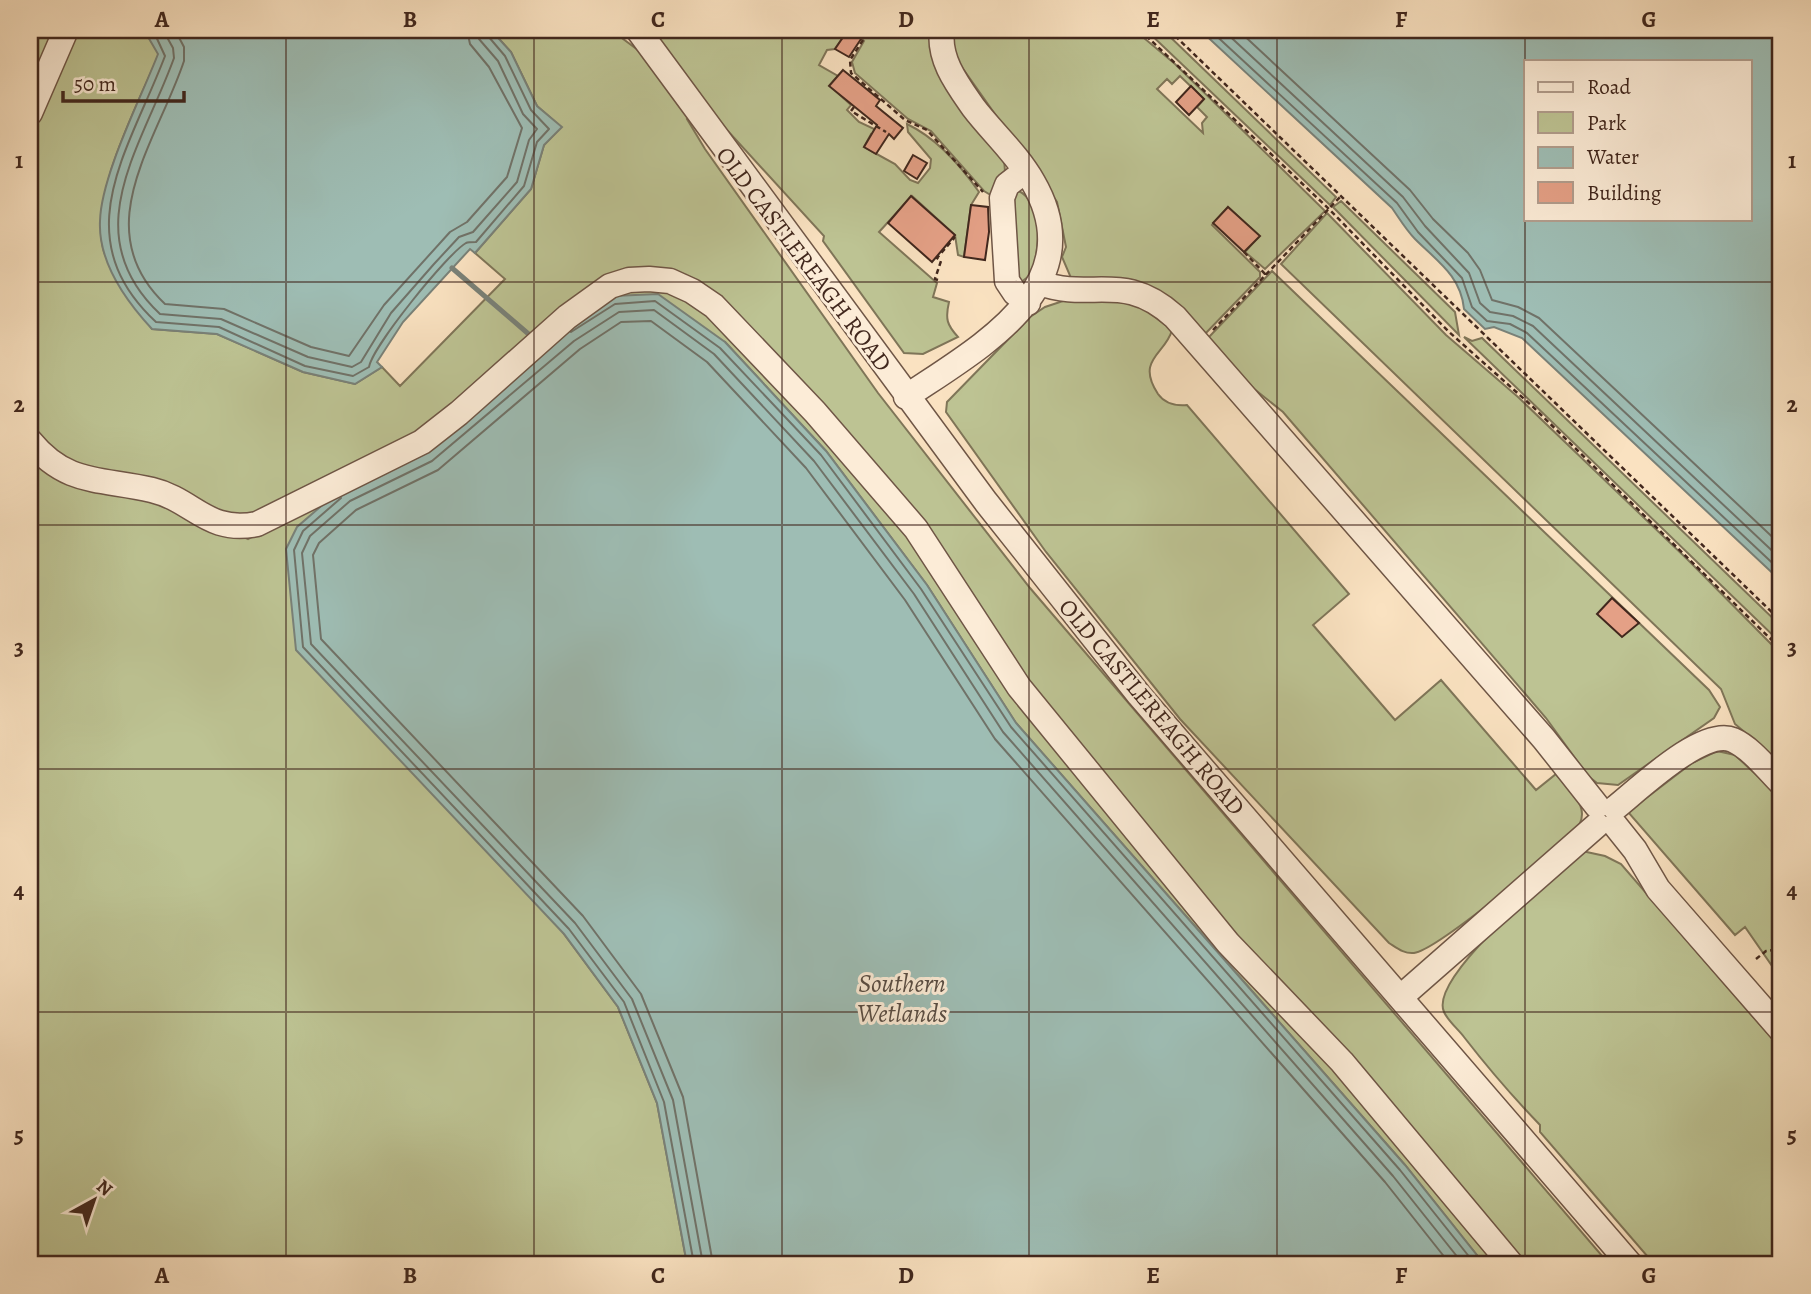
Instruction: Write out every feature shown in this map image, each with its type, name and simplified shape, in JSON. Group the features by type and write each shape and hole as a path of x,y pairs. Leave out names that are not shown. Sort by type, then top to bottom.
{"street":[{"path":"30,113 66,30"},
{"name":"OLD CASTLEREAGH ROAD","path":"638,30 906,397 1139,695 1402,996 1630,1264"},
{"path":"906,397 990,340 1034,293 1049,255 1048,228 1041,198 1026,171 979,114 952,75 942,49 942,30"},
{"path":"1026,171 1007,186 1002,198 1007,281 1015,293 1058,289 1117,289 1144,296 1161,305 1200,343 1544,739 1635,850 1658,889 1781,1030"},
{"path":"30,441 40,454 72,475 91,481 151,490 213,521 236,528 257,524 422,442 459,413 567,317 610,286 629,280 649,279 670,281 692,291 714,306 815,412 916,529 1019,687 1228,943 1342,1062 1511,1264"},
{"path":"1402,996 1606,816 1697,746 1719,738 1735,741 1781,783"}],"path":[{"path":"1140,30 1329,209 1448,331 1542,415 1781,649"},
{"path":"1169,30 1781,621"},
{"path":"863,40 850,60 850,70 855,77 905,120 927,130 987,196"},
{"path":"854,107 851,111 862,120 886,132"},
{"path":"1200,343 1341,196"},
{"path":"938,280 935,279 941,261 937,258 956,237"},
{"path":"1244,252 1266,275"},
{"path":"1756,959 1774,948 1781,949"}],"green space":[{"path":"30,30 66,30 30,100"},
{"path":"74,30 144,30 159,54 117,152 103,205 101,230 108,260 152,329 217,334 303,372 355,384 382,367 400,386 505,279 475,253 531,189 544,145 561,127 537,106 511,52 491,30 611,30 638,50 657,38 654,30 848,30 835,49 827,50 819,65 838,76 830,86 851,105 847,110 859,122 887,135 884,141 871,134 864,147 895,164 910,180 918,183 930,168 931,159 908,132 907,124 928,137 947,154 979,192 971,205 964,257 958,255 955,235 912,196 879,232 937,283 933,297 949,302 948,321 958,337 923,354 904,353 823,241 824,236 706,107 687,119 705,149 878,393 1030,588 1609,1264 1521,1264 1235,937 1029,689 720,304 636,274 423,436 242,520 78,472 30,432 30,135"},
{"path":"862,30 931,30 1004,158 1005,172 994,197 984,191 931,131 908,119 855,73 852,62 864,41 861,38 865,32"},
{"path":"953,30 1131,30 1175,64 1325,211 1265,269 1245,252 1259,236 1228,207 1212,225 1260,272 1260,277 1205,334 1183,309 1071,278 1062,257 1066,247 1057,202 954,56","holes":["1180,76 1204,99 1197,107 1207,117 1202,123 1203,133 1157,89 1167,79 1172,84"]},
{"path":"1146,30 1163,30 1336,197 1330,205"},
{"path":"1017,190 1032,205 1038,227 1033,273 1020,283 1017,283 1014,192"},
{"path":"1341,201 1455,312 1459,335 1333,207"},
{"path":"1327,213 1446,335 1518,397 1688,560 1781,654 1781,763 1735,724 1721,689 1281,264"},
{"path":"1272,271 1709,690 1720,707 1714,718 1618,785 1597,783 1588,776 1546,718 1283,412 1248,384 1208,338"},
{"path":"652,284 716,316 851,458 971,627 1505,1264 1484,1264 1405,1165 1016,723 927,585 826,451 725,342 594,302"},
{"path":"1063,301 1134,301 1172,330 1151,365 1152,382 1158,394 1171,404 1187,405 1349,594 1313,625 1395,720 1441,680 1536,790 1556,774 1579,803 1581,819 1573,833 1494,900 1427,948 1410,953 1389,943 1180,719 1046,552 946,412 947,402 1030,317 1045,307"},
{"path":"1464,337 1472,341 1482,338 1781,626 1781,643"},
{"path":"30,445 163,497 248,539 342,488 564,934 618,1007 657,1103 687,1264 30,1264"},
{"path":"1717,751 1735,755 1781,798 1781,979 1745,927 1735,935 1628,812 1692,763"},
{"path":"1582,851 1605,856 1621,864 1781,1049 1781,1264 1654,1264 1540,1132 1540,1125 1491,1071 1444,1012 1444,996 1455,975 1474,952 1522,903"}],"water":[{"path":"144,30 491,30 511,52 537,106 562,127 544,145 531,189 475,253 470,249 403,322 377,362 382,367 355,384 303,372 217,334 152,329 124,293 109,266 101,236 102,203 114,160 158,54"},
{"path":"1200,30 1781,30 1781,581 1522,338 1494,327 1485,329 1464,309 1462,297 1453,278 1412,235 1392,208"},
{"name":"Southern Wetlands","path":"658,294 725,342 826,451 927,585 1016,723 1405,1165 1484,1264 687,1264 657,1103 618,1007 564,934 296,650 286,549 297,527 342,488 613,296"}],"building":[{"path":"848,30 867,30 849,57 835,49"},
{"path":"843,70 880,100 876,106 903,128 894,139 889,134 876,154 864,147 877,125 829,86"},
{"path":"1191,86 1204,99 1189,115 1176,102"},
{"path":"913,155 927,163 917,179 904,171"},
{"path":"911,196 955,235 932,262 888,223"},
{"path":"971,205 988,207 989,232 985,260 964,257"},
{"path":"1228,207 1260,236 1244,252 1213,223"},
{"path":"1612,598 1639,623 1622,637 1597,614"}],"waterway":[{"path":"452,268 532,337"}]}
